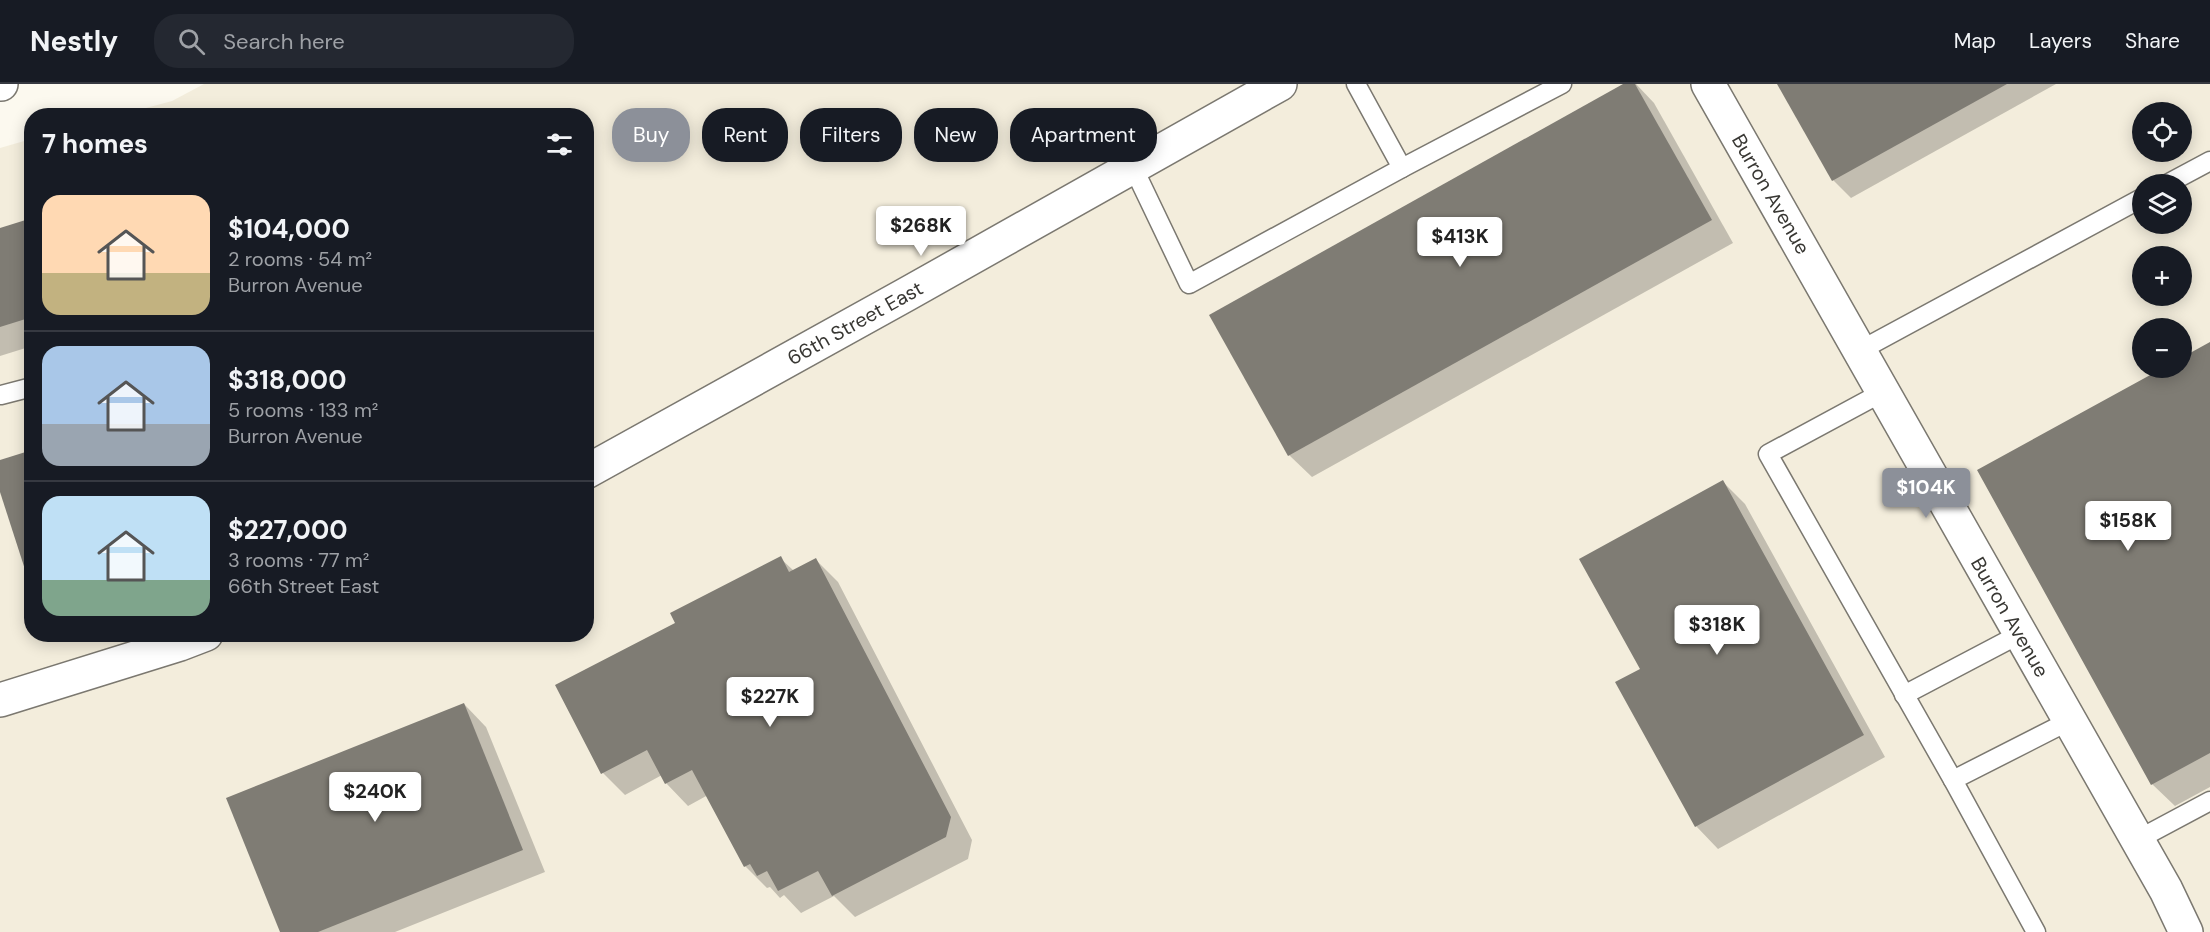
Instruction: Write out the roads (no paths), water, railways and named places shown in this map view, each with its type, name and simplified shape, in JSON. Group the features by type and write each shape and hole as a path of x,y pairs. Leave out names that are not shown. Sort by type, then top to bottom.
{"street":[{"name":"66th Street East","path":"594,467 1280,84"},
{"name":"Burron Avenue","path":"1708,84 2166,890 2186,932"},
{"path":"0,700 185,642"}],"lane":[{"path":"1356,84 1402,168"},
{"path":"1132,167 1189,284 1562,84"},
{"path":"2185,174 2210,161"},
{"path":"1859,351 2132,203"},
{"path":"1,395 24,389"},
{"path":"1883,392 1768,454 1905,694 2036,932"},
{"path":"1905,694 2020,634"},
{"path":"1953,780 2069,721"},
{"path":"2137,840 2210,801"}]}
